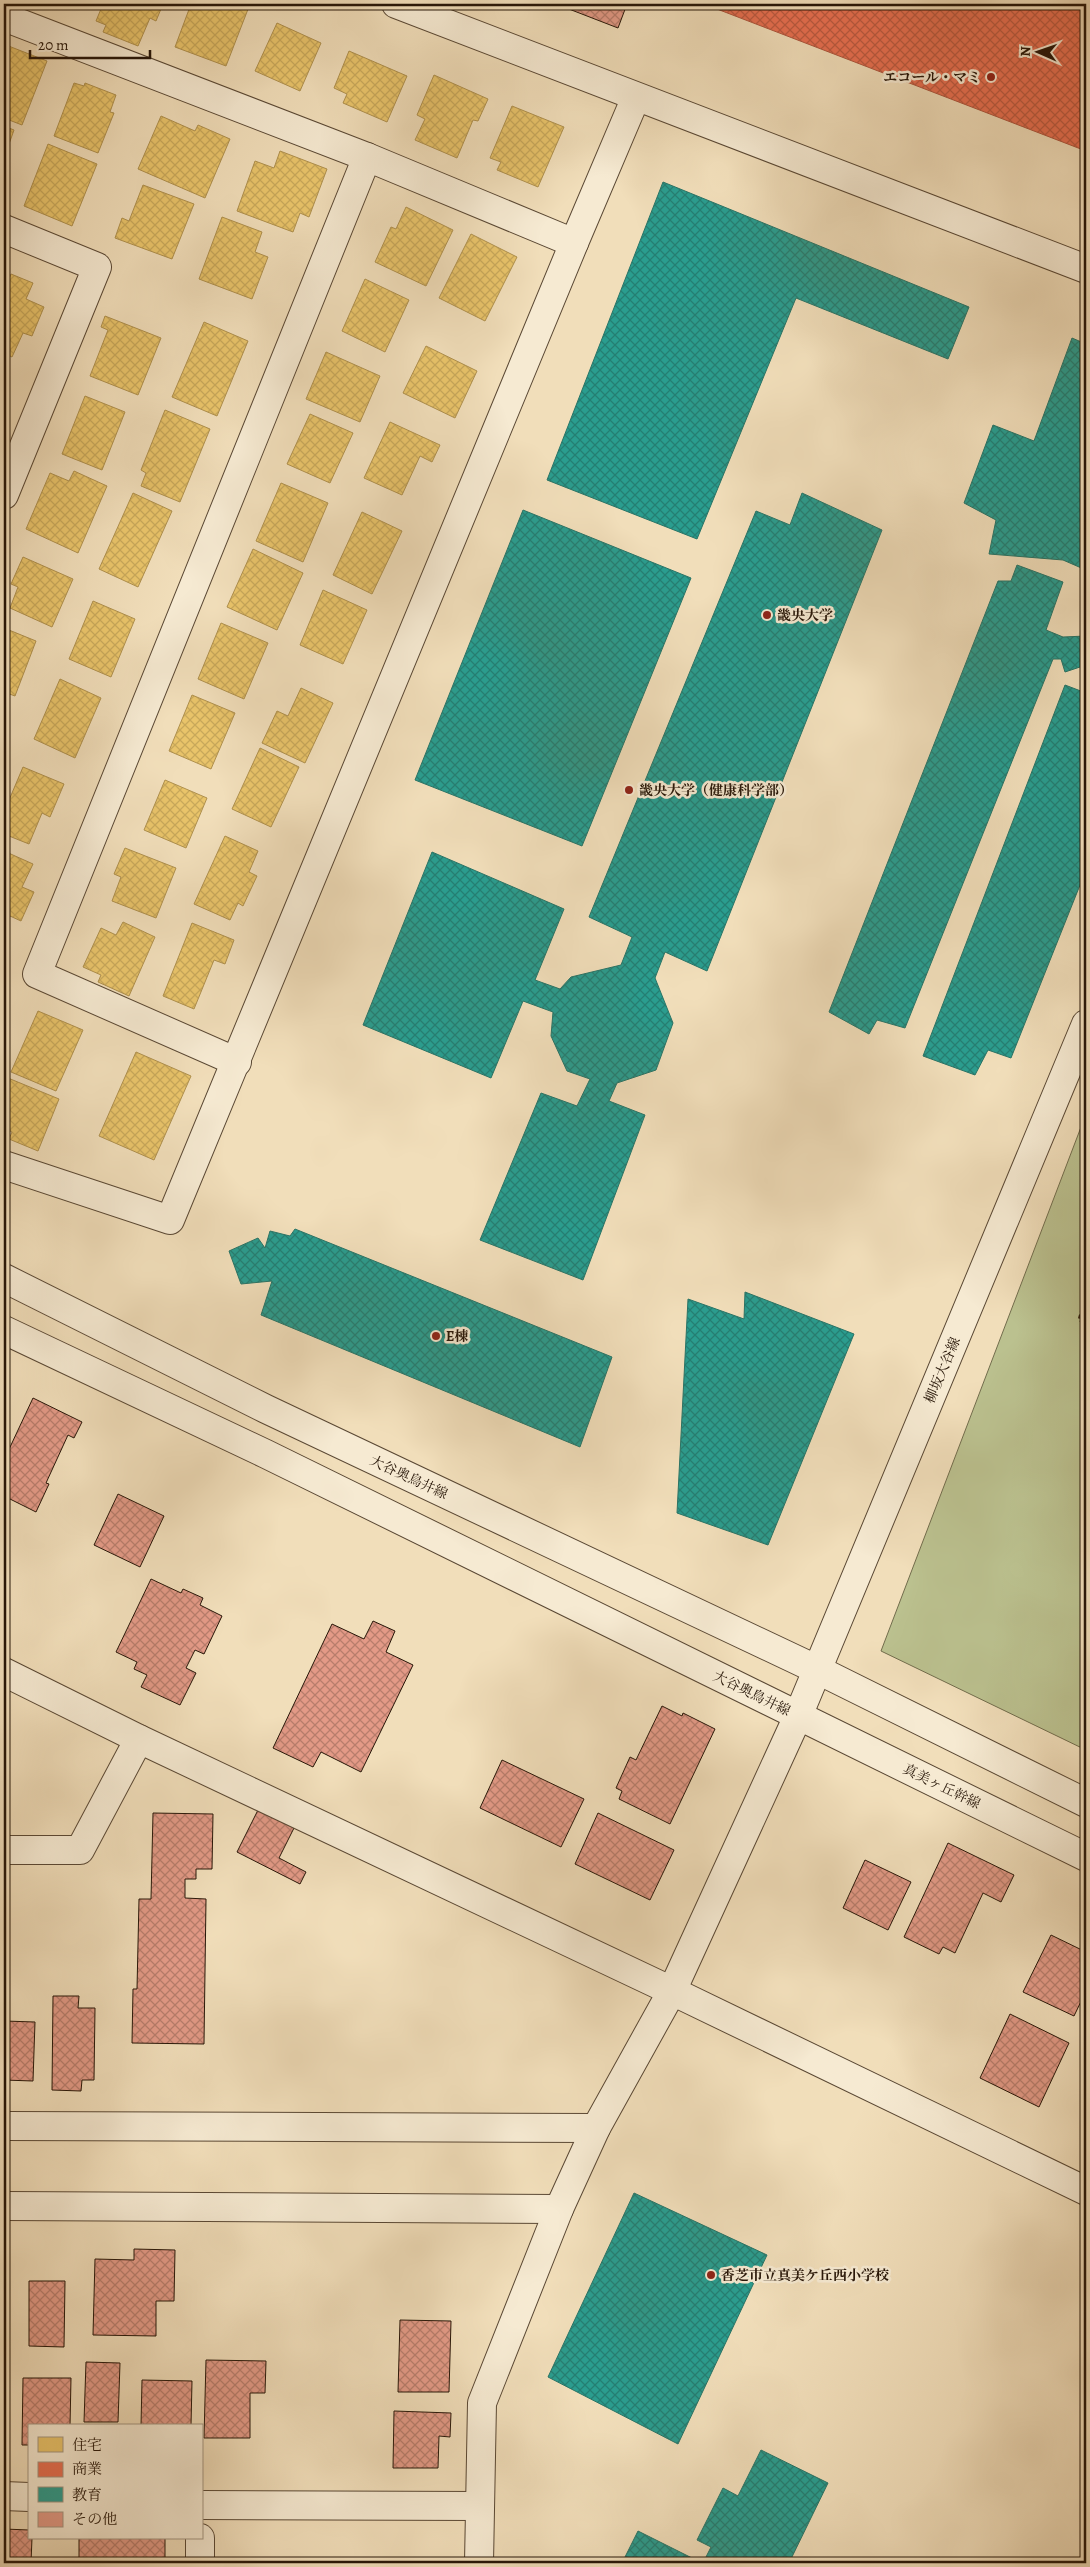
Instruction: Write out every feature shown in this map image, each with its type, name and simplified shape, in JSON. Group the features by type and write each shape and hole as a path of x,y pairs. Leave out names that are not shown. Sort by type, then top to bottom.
{"street":[{"path":"396,4 1086,269"},
{"path":"4,17 367,157 574,243"},
{"path":"4,1165 170,1220 636,97"},
{"path":"237,1062 37,974 367,157"},
{"path":"4,229 97,267 4,495"},
{"name":"柳坂大谷線","path":"479,2563 482,2403 559,2209 596,2128 672,1990 798,1716 1086,1024"},
{"name":"大谷奥鳥井線","path":"4,1278 266,1409 818,1670"},
{"name":"大谷奥鳥井線","path":"4,1330 275,1458 798,1716"},
{"path":"818,1670 1086,1803"},
{"path":"4,1672 139,1739 672,1990 1086,2191"},
{"name":"真美ヶ丘幹線","path":"798,1716 1086,1857"},
{"path":"4,1850 80,1850 139,1739"},
{"path":"4,2126 596,2128"},
{"path":"4,2206 559,2209"},
{"path":"4,2496 28,2497"},
{"path":"202,2505 479,2506"},
{"path":"200,2540 200,2563"}],"path":[{"path":"1086,1296 1079,1320 1086,1322"}],"green space":[{"path":"1086,1114 1086,1750 881,1651"}],"building: 住宅":[{"path":"103,4 163,4 156,21 150,18 138,46 103,32 106,25 96,21"},
{"path":"191,4 250,4 226,66 175,47"},
{"path":"277,23 321,43 300,91 255,71"},
{"path":"6,45 47,61 22,125 4,118 4,51"},
{"path":"349,51 407,76 387,122 343,103 347,94 334,88"},
{"path":"434,75 488,99 478,121 473,120 457,158 415,140 425,119 417,115"},
{"path":"74,83 84,86 85,83 116,95 110,112 114,113 98,153 54,136"},
{"path":"512,106 564,127 538,187 497,170 501,162 490,158"},
{"path":"161,116 195,131 198,125 230,139 205,198 138,169"},
{"path":"4,126 14,130 4,158"},
{"path":"48,144 97,164 72,226 24,206"},
{"path":"280,151 327,169 309,217 300,213 293,232 237,211 255,161 274,168"},
{"path":"143,185 194,204 172,259 115,238 122,218 129,221"},
{"path":"406,207 453,230 426,286 375,262 391,227 396,229"},
{"path":"222,217 262,232 255,252 268,257 252,299 199,279"},
{"path":"471,234 517,257 485,321 439,298"},
{"path":"11,274 33,283 26,299 44,307 32,336 23,333 12,357 4,353 4,290"},
{"path":"365,279 409,300 385,352 342,331"},
{"path":"105,316 161,338 138,395 90,376 108,330 101,327"},
{"path":"204,322 248,341 217,416 172,397"},
{"path":"426,346 477,371 455,418 403,393"},
{"path":"326,352 380,376 360,422 306,399"},
{"path":"85,396 125,412 102,470 62,454"},
{"path":"165,410 210,429 180,502 141,486 146,473 141,470"},
{"path":"310,414 353,433 330,483 287,464"},
{"path":"390,422 440,445 432,462 420,456 402,495 364,478"},
{"path":"74,471 107,486 78,553 26,529 50,473 69,481"},
{"path":"281,483 328,503 303,562 256,541"},
{"path":"133,493 172,511 138,587 99,569"},
{"path":"362,512 402,531 372,594 333,575"},
{"path":"253,549 303,573 277,630 227,607"},
{"path":"23,557 73,579 52,627 10,608 18,587 11,584"},
{"path":"323,590 367,610 343,664 300,645"},
{"path":"93,601 135,619 111,677 69,659"},
{"path":"221,623 268,643 244,699 198,679"},
{"path":"4,628 36,641 15,696 4,692"},
{"path":"60,679 101,698 75,758 34,739"},
{"path":"301,688 333,703 305,763 262,743 277,711 288,716"},
{"path":"192,695 235,713 211,769 169,751"},
{"path":"260,748 299,767 271,827 232,809"},
{"path":"23,767 64,784 50,817 42,813 29,844 4,834 4,812"},
{"path":"165,780 207,798 186,848 144,830"},
{"path":"225,836 258,851 249,872 257,876 243,906 238,903 230,920 194,904"},
{"path":"125,848 176,868 156,918 112,901 121,877 114,874"},
{"path":"4,851 33,864 22,887 34,892 21,921 10,916 4,930"},
{"path":"123,922 155,937 129,996 98,982 101,975 83,967 101,928 116,935"},
{"path":"192,923 234,940 225,964 214,960 194,1009 163,996"},
{"path":"38,1011 83,1030 56,1091 11,1072"},
{"path":"136,1052 191,1076 154,1160 99,1136"},
{"path":"8,1078 59,1099 38,1151 9,1139 12,1132 4,1128 4,1089"}],"building: 商業":[{"name":"エコール・マミ","path":"704,4 1086,4 1086,151"}],"building: 教育":[{"path":"663,182 969,307 948,359 796,298 697,539 547,480"},
{"path":"1072,338 1086,344 1086,570 1063,560 989,554 996,520 964,503 993,425 1034,441"},
{"path":"802,493 882,530 707,971 665,952 655,978 673,1023 656,1070 617,1083 609,1101 645,1115 583,1280 480,1240 541,1093 577,1106 590,1079 567,1071 551,1036 553,1012 523,1001 491,1078 363,1025 432,852 564,909 535,980 560,989 571,977 621,965 632,937 589,917 756,511 790,525"},
{"path":"523,510 691,578 582,846 415,780"},
{"path":"1017,565 1063,582 1046,630 1063,637 1086,636 1086,665 1065,672 1061,659 1053,659 905,1028 877,1020 869,1034 829,1012 998,581 1011,581"},
{"path":"1065,685 1086,693 1086,870 1011,1058 988,1050 975,1075 923,1056"},
{"name":"E棟","path":"295,1229 612,1357 580,1447 261,1315 272,1281 241,1284 229,1251 258,1238 265,1248 270,1231 290,1236"},
{"path":"745,1292 854,1334 768,1545 677,1513 688,1299 744,1319"},
{"path":"634,2193 767,2255 678,2444 548,2377"},
{"path":"761,2450 828,2483 789,2563 703,2563 711,2547 697,2540 723,2488 738,2496"},
{"path":"638,2531 702,2563 622,2563"}],"building: その他":[{"path":"556,4 627,4 618,28"},
{"path":"33,1398 82,1422 74,1438 68,1435 46,1483 49,1484 36,1512 4,1496 4,1460"},
{"path":"118,1494 164,1516 140,1567 94,1545"},
{"path":"151,1579 181,1593 183,1589 203,1598 200,1605 222,1616 204,1654 195,1650 186,1668 196,1673 180,1705 141,1687 147,1675 134,1669 137,1662 116,1652"},
{"path":"373,1621 395,1631 386,1652 413,1665 361,1772 321,1752 313,1767 273,1748 332,1624 364,1639"},
{"path":"662,1706 682,1716 683,1713 715,1729 670,1824 619,1799 622,1791 616,1788 630,1757 636,1760"},
{"path":"502,1760 584,1799 561,1847 480,1808"},
{"path":"259,1808 295,1826 279,1858 306,1872 300,1884 237,1852"},
{"path":"153,1813 213,1814 212,1869 196,1869 196,1879 185,1879 185,1898 206,1899 204,2044 132,2043 133,1989 137,1989 139,1899 151,1899"},
{"path":"598,1813 674,1850 650,1900 575,1864"},
{"path":"948,1843 1014,1875 1001,1902 983,1893 955,1953 943,1947 939,1954 904,1937"},
{"path":"865,1860 911,1882 888,1930 843,1908"},
{"path":"1051,1935 1086,1952 1086,1991 1074,2016 1023,1992"},
{"path":"53,1996 79,1996 78,2008 95,2008 94,2080 82,2080 81,2091 52,2090"},
{"path":"1010,2014 1069,2043 1039,2107 980,2078"},
{"path":"4,2021 35,2022 33,2081 4,2080"},
{"path":"134,2249 175,2250 174,2301 156,2301 156,2336 93,2335 95,2259 134,2260"},
{"path":"4,2268 9,2268 8,2353 4,2353"},
{"path":"29,2281 65,2281 64,2347 29,2346"},
{"path":"400,2320 451,2321 449,2392 398,2392"},
{"path":"206,2360 266,2361 265,2393 250,2393 250,2438 204,2438"},
{"path":"86,2362 120,2363 118,2422 84,2422"},
{"path":"4,2376 6,2376 5,2434 4,2434"},
{"path":"23,2378 71,2378 70,2424 28,2424 28,2445 22,2445"},
{"path":"142,2380 192,2381 191,2424 141,2424"},
{"path":"394,2411 451,2413 450,2437 439,2436 438,2468 393,2468"},
{"path":"4,2529 28,2530 28,2540 32,2540 31,2563 4,2563"},
{"path":"79,2540 165,2540 165,2561 79,2563"}],"place":[{"name":"エコール・マミ","path":"991,77"},
{"name":"畿央大学","path":"767,615"},
{"name":"畿央大学（健康科学部）","path":"629,790"},
{"name":"E棟","path":"436,1336"},
{"name":"香芝市立真美ケ丘西小学校","path":"711,2275"}]}
